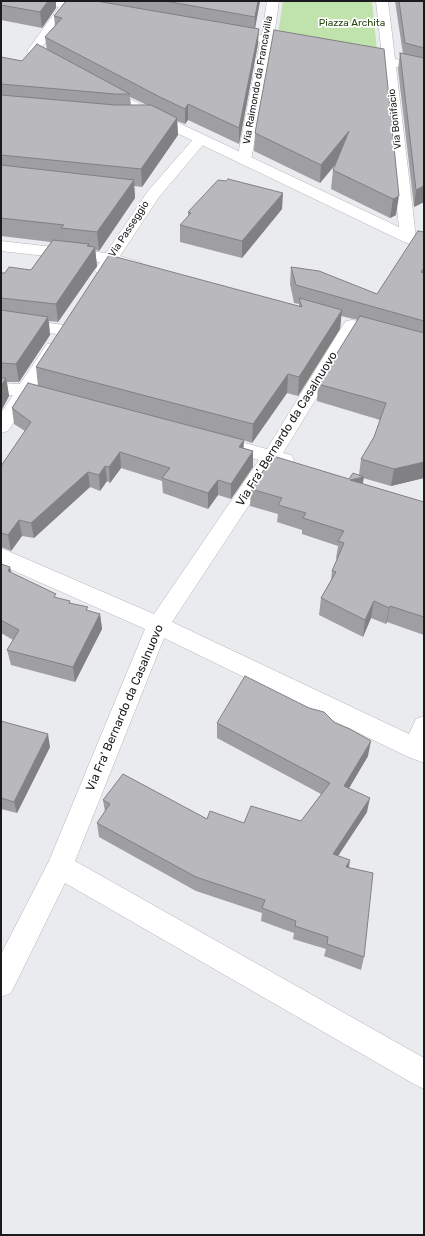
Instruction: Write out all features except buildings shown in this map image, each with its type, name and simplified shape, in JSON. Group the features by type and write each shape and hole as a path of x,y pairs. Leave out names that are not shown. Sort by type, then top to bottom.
{"street":[{"path":"47,1 82,7"},
{"name":"Via Raimondo da Francavilla","path":"244,160 273,1"},
{"name":"Via Bonifacio","path":"382,1 408,238"},
{"path":"60,66 33,51 67,5"},
{"path":"213,30 313,48"},
{"path":"343,53 424,68"},
{"path":"94,84 155,117 408,238 424,244"},
{"path":"124,117 155,117"},
{"name":"Via Passeggio","path":"94,284 110,258 145,193 201,139"},
{"path":"1,246 110,258 148,269"},
{"path":"1,322 69,323 1,427"},
{"name":"Via Fra' Bernardo da Casalnuovo","path":"1,983 60,866 158,625 272,456 352,325"},
{"path":"1,389 26,390 72,402"},
{"path":"195,435 272,456 302,466"},
{"path":"1,556 158,625 420,751 424,726"},
{"path":"60,866 424,1074"}],"green space":[{"name":"Piazza Archita","path":"283,1 372,1 377,50 278,33"}]}
